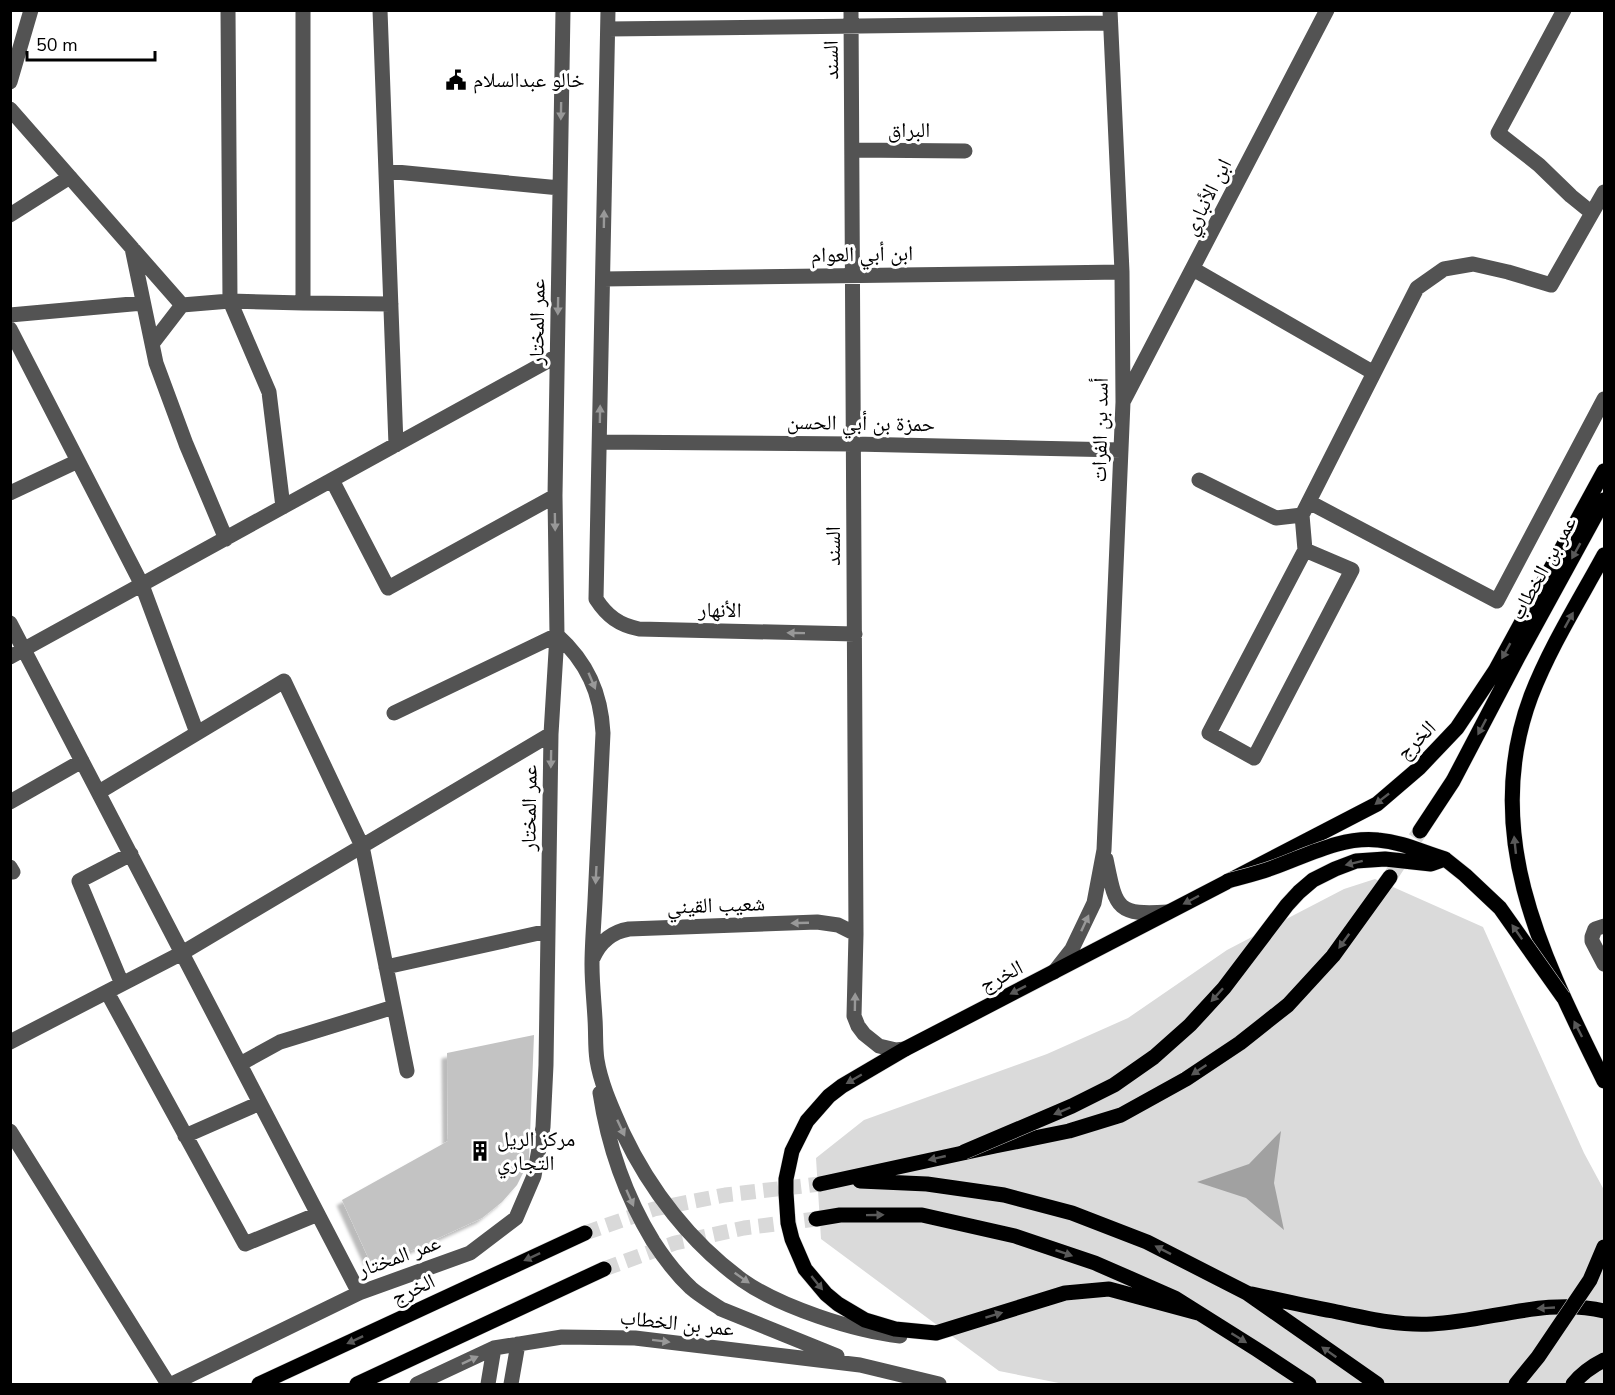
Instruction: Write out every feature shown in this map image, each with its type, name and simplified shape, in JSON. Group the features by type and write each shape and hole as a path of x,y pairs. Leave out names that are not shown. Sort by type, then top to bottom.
{"main road":[{"name":"الخرج","path":"1198,1312 1109,1289 1065,1293 936,1334 895,1329 865,1320 826,1294 806,1269 798,1254 788,1223 786,1193 789,1165 796,1144 807,1121 829,1096 904,1049 1377,804 1419,768 1457,728 1495,671 1605,471"},
{"name":"عمر بن الخطاب","path":"1420,831 1453,781 1518,657 1605,500"},
{"path":"1604,558 1547,660 1531,698 1520,737 1514,778 1512,819 1516,860 1526,899 1563,997 1605,1081"},
{"path":"1228,881 1356,840 1376,839 1400,843 1445,859 1466,875 1500,908 1563,997"},
{"path":"964,1152 1072,1106 1114,1085 1154,1057 1190,1026 1224,988 1287,905 1313,880 1356,861 1385,859 1431,864 1445,859"},
{"path":"1377,1384 1246,1293 1147,1242 1072,1213 1004,1195 917,1183 864,1181 820,1184 1069,1131 1121,1115 1186,1078 1240,1043 1288,1005 1333,956 1390,877"},
{"path":"816,1218 840,1215 922,1215 1015,1236 1095,1263 1175,1298 1309,1384"},
{"name":"الخرج","path":"259,1384 585,1233"},
{"path":"1516,1384 1539,1357 1590,1280 1605,1247"},
{"path":"357,1384 604,1269"},
{"path":"1246,1293 1376,1321 1404,1324 1460,1321 1542,1308 1569,1307 1605,1311"},
{"path":"1573,1384 1594,1365 1605,1360"}],"street":[{"path":"10,82 31,10"},
{"path":"228,10 230,301 269,392 283,507"},
{"path":"303,10 303,303"},
{"path":"380,10 396,445"},
{"name":"عمر المختار","path":"170,1384 359,1293 471,1253 516,1218 534,1176 543,1127 546,1065 551,734 557,635 555,496 563,10"},
{"path":"600,442 608,10"},
{"path":"1564,10 1498,133 1539,165 1592,213"},
{"name":"ابن الأنباري","path":"1123,402 1193,269 1322,12"},
{"path":"608,29 851,18 1110,17"},
{"name":"أسد بن الفرات","path":"1054,972 1072,949 1094,903 1104,850 1123,402 1122,272 1110,17"},
{"name":"السند","path":"851,18 855,1016 864,1034 879,1046 896,1050 904,1049"},
{"path":"10,109 17,126 70,177 182,305"},
{"name":"البراق","path":"853,150 965,151"},
{"path":"386,171 560,188"},
{"path":"10,215 70,177"},
{"path":"1305,550 1352,570 1254,758 1209,734 1305,550 1305,509 1417,288 1444,269 1473,264 1551,285 1605,192"},
{"path":"132,248 156,363 186,444 226,539"},
{"path":"1193,269 1374,373"},
{"name":"ابن أبي العوام","path":"603,279 1122,272"},
{"path":"152,344 182,305 230,301 391,304"},
{"path":"10,315 143,303"},
{"path":"10,329 14,346 78,461 141,585 197,733"},
{"path":"10,657 557,356"},
{"path":"1199,480 1276,518 1305,509 1497,601 1605,399"},
{"name":"حمزة بن أبي الحسن","path":"600,442 854,444 1121,450"},
{"name":"الأنهار","path":"600,442 596,599 610,617 639,629 855,634"},
{"path":"10,493 78,461"},
{"path":"332,480 388,588 555,496"},
{"path":"10,623 359,1293"},
{"path":"394,713 557,635 579,658 595,686 602,717 592,964 597,1060 604,1121 622,1179 646,1228 669,1264 705,1299 722,1309 860,1365"},
{"path":"99,792 284,681 362,846 407,1071"},
{"path":"10,1042 182,953 551,734"},
{"path":"10,802 82,761"},
{"name":"أسد بن الفرات","path":"1104,850 1113,894 1119,903 1130,912 1142,914 1168,912"},
{"path":"122,984 79,881 131,854"},
{"name":"شعيب القيني","path":"592,964 602,942 615,933 629,929 817,922 838,925 856,934"},
{"path":"1605,926 1595,929 1592,937 1605,964"},
{"path":"386,968 548,931"},
{"path":"107,992 245,1244 318,1214"},
{"path":"240,1064 280,1042 394,1007"},
{"path":"597,1060 616,1118 643,1171 678,1220 699,1242 744,1281 771,1296 828,1319 891,1335 936,1334"},
{"path":"186,1136 260,1103"},
{"path":"10,1131 170,1384"},
{"name":"عمر بن الخطاب","path":"417,1384 494,1348 562,1336 635,1338 860,1365 939,1384"},
{"path":"511,1384 518,1344"},
{"path":"488,1384 494,1348"}],"shaded area":[{"path":"1375,879 1483,927 1584,1153 1604,1190 1604,1384 1064,1384 999,1371 821,1239 816,1158 864,1120 1047,1054 1128,1018 1227,950 1344,889"},
{"path":"1281,1131 1274,1183 1284,1230 1246,1198 1197,1182 1249,1164"}],"building":[{"name":"مركز الريل التجاري","path":"534,1035 529,1161 517,1185 502,1202 482,1218 373,1268 342,1200 448,1141 447,1053"}],"tunnel":[{"path":"1390,877 1420,831"},
{"path":"585,1233 654,1209 725,1195 820,1184"},
{"path":"604,1269 675,1243 744,1228 816,1219"}],"place":[{"name":"خالو عبدالسلام","path":"456,80"},
{"name":"مركز الريل التجاري","path":"480,1151"}]}
